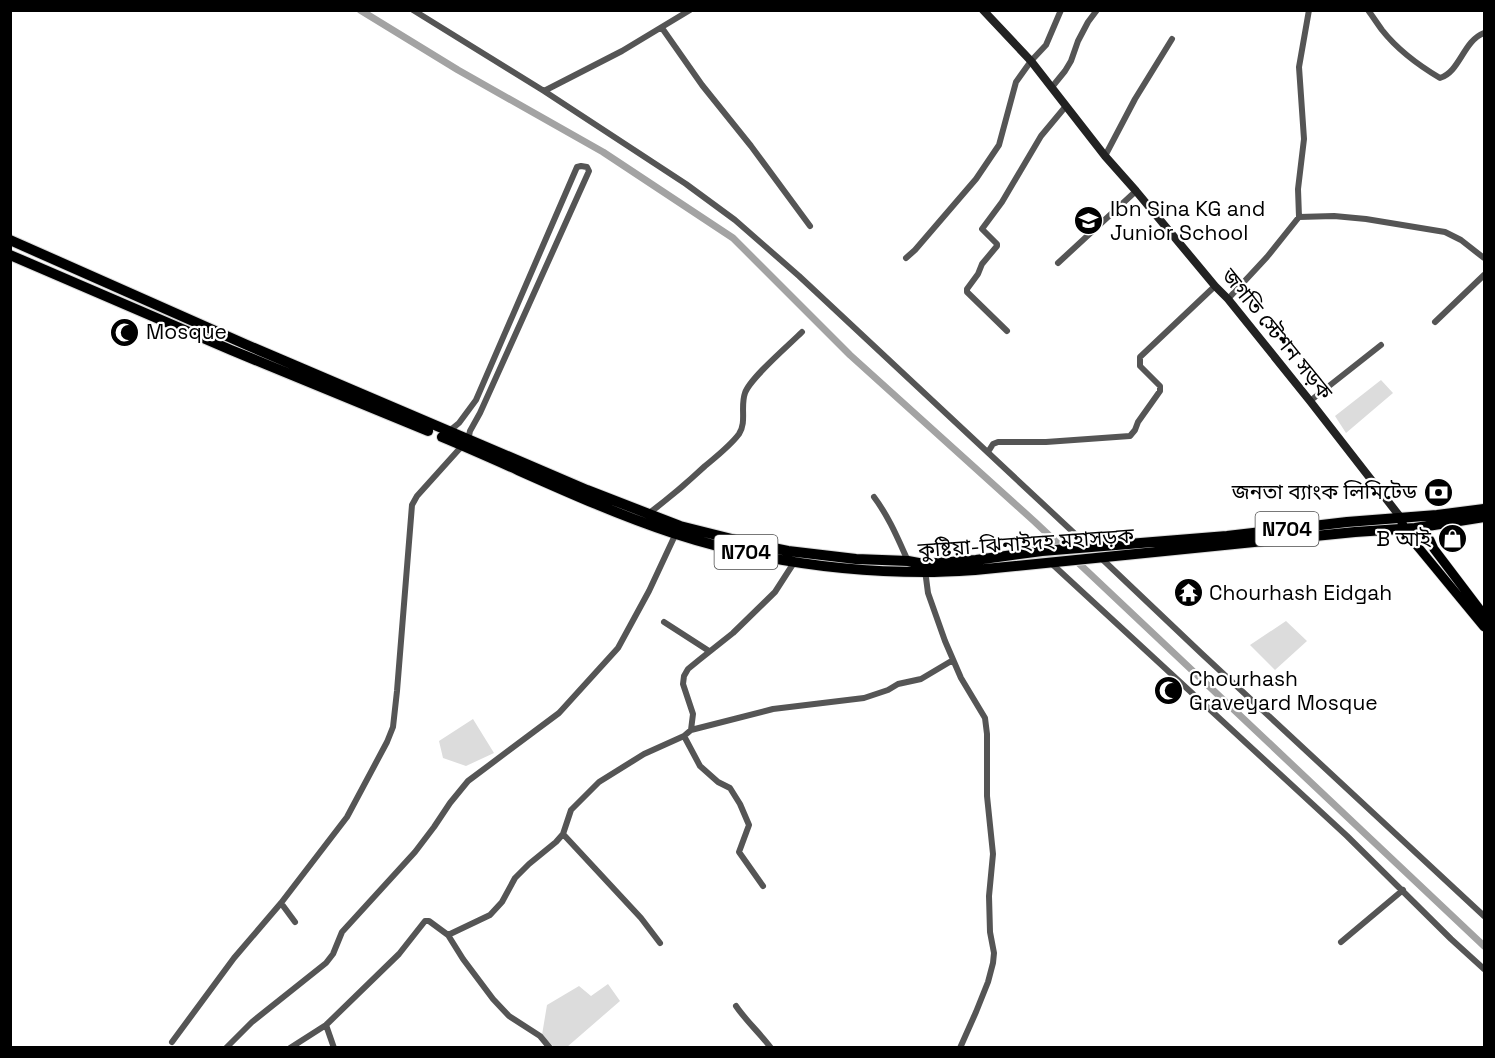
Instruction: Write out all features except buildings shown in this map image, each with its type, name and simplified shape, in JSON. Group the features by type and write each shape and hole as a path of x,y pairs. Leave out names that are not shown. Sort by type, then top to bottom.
{"highway":[{"name":"N704","path":"10,240 457,439"},
{"name":"N704","path":"10,255 231,350 457,439"},
{"name":"কুষ্টিয়া-ঝিনাইদহ মহাসড়ক","path":"457,439 648,514 678,530"},
{"name":"কুষ্টিয়া-ঝিনাইদহ মহাসড়ক","path":"457,439 585,500 643,523 854,568 975,570 1096,558 1347,522 1402,523 1485,517"},
{"name":"কুষ্টিয়া-ঝিনাইদহ মহাসড়ক","path":"1435,520 1485,509"},
{"name":"কুষ্টিয়া-ঝিনাইদহ মহাসড়ক","path":"798,557 908,561 925,568 1042,551 1222,541"}],"main road":[{"path":"1435,520 1430,540 1434,549 1485,615"},
{"path":"1402,523 1418,547 1485,627"},
{"path":"1418,547 1430,540"}],"street":[{"path":"413,10 544,91 686,184 735,220 799,276 1090,547 1096,558 1485,916"},
{"path":"544,91 622,51 690,10"},
{"name":"জগতি স্টেশন সড়ক","path":"983,10 1031,62 1105,156 1228,299 1310,401 1402,523"},
{"path":"906,258 976,179 999,145 1016,82 1046,45 1061,10"},
{"path":"1052,87 1071,61 1088,22 1097,10"},
{"path":"1228,299 1267,258 1299,217 1298,189 1304,139 1299,67 1309,10"},
{"path":"1368,10 1397,46 1414,61 1440,78 1458,63 1466,48 1477,36 1485,33"},
{"path":"662,28 702,85 751,146 810,226"},
{"path":"1105,156 1135,99 1172,39"},
{"path":"1007,331 967,292 982,264 997,246 982,229 1002,202 1041,136 1066,106"},
{"path":"172,1042 234,958 281,903 347,817 387,742 393,727 412,505 457,439 470,431 480,413 589,171 587,167 577,167 476,400 459,423 457,439"},
{"path":"1058,263 1136,191"},
{"path":"1299,217 1334,216 1366,219 1445,232 1461,240 1485,258"},
{"path":"1435,322 1485,275"},
{"path":"988,452 993,444 998,442 1046,442 1130,436 1160,391 1160,386 1140,366 1140,357 1215,286"},
{"path":"648,514 726,448 738,434 744,424 745,393 754,379 802,332"},
{"path":"1310,401 1381,345"},
{"path":"874,497 893,526 908,561"},
{"path":"226,1047 252,1022 326,963 333,954 342,932 415,852 468,781 559,713 618,648 678,530"},
{"path":"691,729 693,714 683,684 688,669 733,633 775,592 798,557"},
{"path":"1052,562 1347,836 1451,939 1485,969"},
{"path":"925,568 928,593 945,641 961,678 986,718 987,796 993,854 989,896 990,933 994,953 988,982 960,1047"},
{"path":"664,622 709,651"},
{"path":"448,935 490,915 502,902 515,878 563,834 571,810 599,782 644,754 684,736 691,729 774,709 864,698 898,684 921,679 953,660"},
{"path":"684,736 700,766 718,782 729,788 740,804 749,825 739,852 763,886"},
{"path":"563,834 641,918 660,943"},
{"path":"1341,942 1403,890"},
{"path":"281,903 295,922"},
{"path":"290,1047 326,1025 399,954 426,921 429,921 448,935 463,959 503,1010 540,1036 550,1047"},
{"path":"736,1006 771,1047"},
{"path":"326,1025 334,1047"}],"shaded area":[{"path":"1381,380 1393,393 1346,433 1335,416"},
{"path":"1286,621 1307,641 1275,670 1250,645"},
{"path":"473,719 494,753 466,766 443,758 439,741"},
{"path":"608,984 620,1001 567,1047 554,1047 542,1035 547,1005 579,986 591,996"}],"waterway":[{"path":"360,10 458,70 603,152 733,238 850,355 1035,522 1484,946"}],"place":[{"name":"Ibn Sina KG and Junior School","path":"1089,221"},
{"name":"Mosque","path":"125,332"},
{"name":"জনতা ব্যাংক লিমিটেড","path":"1438,492"},
{"name":"B আই","path":"1452,539"},
{"name":"Chourhash Eidgah","path":"1188,593"},
{"name":"Chourhash Graveyard Mosque","path":"1168,691"}]}
